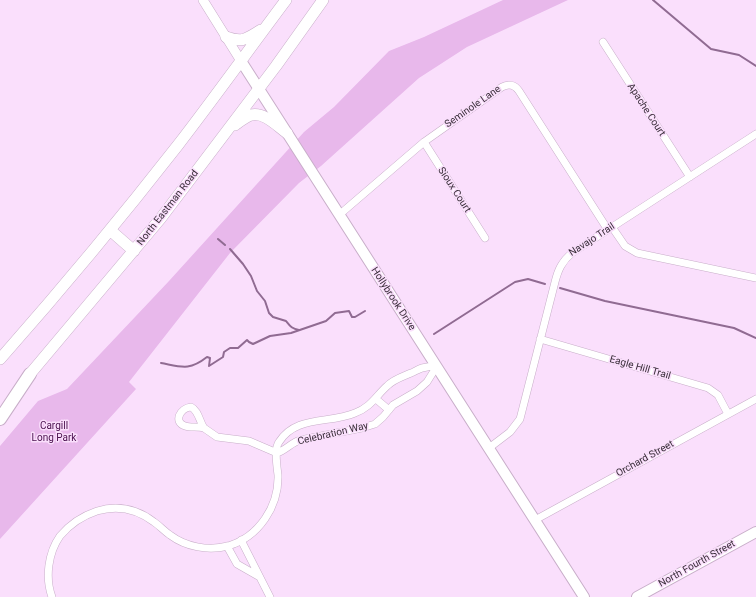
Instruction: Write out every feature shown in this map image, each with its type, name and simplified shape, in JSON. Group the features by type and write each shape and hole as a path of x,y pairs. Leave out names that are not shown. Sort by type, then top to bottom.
{"highway":[{"name":"North Eastman Road","path":"0,406 30,374"},
{"path":"0,419 30,374"}],"main road":[{"path":"0,359 110,230 177,145 286,0"},
{"name":"North Eastman Road","path":"30,374 161,218 323,0"},
{"path":"226,37 236,41 244,40 267,26"},
{"name":"Hollybrook Drive","path":"241,61 584,597"},
{"path":"229,128 246,117 255,115 265,117 287,133"},
{"path":"110,230 134,251"},
{"name":"North Fourth Street","path":"637,597 756,532"}],"street":[{"name":"Hollybrook Drive","path":"203,0 241,61"},
{"name":"Apache Court","path":"603,42 690,177"},
{"name":"Seminole Lane","path":"339,215 424,142 504,86 508,85 514,86 519,91 610,228 625,246 637,254 756,278"},
{"name":"Navajo Trail","path":"489,448 510,432 520,419 555,282 562,262 572,253 756,134"},
{"name":"Sioux Court","path":"424,142 485,238"},
{"name":"Eagle Hill Trail","path":"540,339 708,388 718,395 728,414"},
{"name":"Celebration Way","path":"52,597 49,589 48,574 49,564 54,548 69,526 78,519 93,512 109,509 129,509 146,516 172,536 187,544 210,548 227,546 241,540 260,526 272,506 277,487 277,444 285,434 294,427 309,422 338,418 360,411 376,399 385,387 393,381 421,368 436,366"},
{"name":"Celebration Way","path":"277,453 285,451 291,444 300,440 372,426 378,422 398,401 417,391 427,382 436,366"},
{"path":"376,399 389,410"},
{"name":"Orchard Street","path":"535,520 756,399"},
{"path":"338,418 340,432"},
{"path":"204,428 218,437 249,441 277,453"},
{"path":"241,540 251,563 270,597"},
{"path":"227,546 237,564 260,577"}],"green space":[{"name":"Cargill Long Park","path":"503,0 568,0 467,47 419,78 321,166 299,183 230,253 129,382 136,389 0,539 0,446 38,401 67,389 169,281 304,132 334,107 389,51 424,37"}],"waterway":[{"path":"653,0 711,49 739,55 756,66"},
{"path":"218,239 225,245"},
{"path":"230,249 251,276 257,291 265,301 269,313 273,317 286,321 291,327 299,330"},
{"path":"434,334 515,282 528,279 545,284"},
{"path":"560,288 605,301 734,328 756,338"},
{"path":"161,363 185,367 195,364 207,357 210,358 209,366 223,357 224,352 230,348 238,348 247,340 253,344 270,336 291,333 326,321 335,313 349,311 352,317 355,317 365,311"}]}
